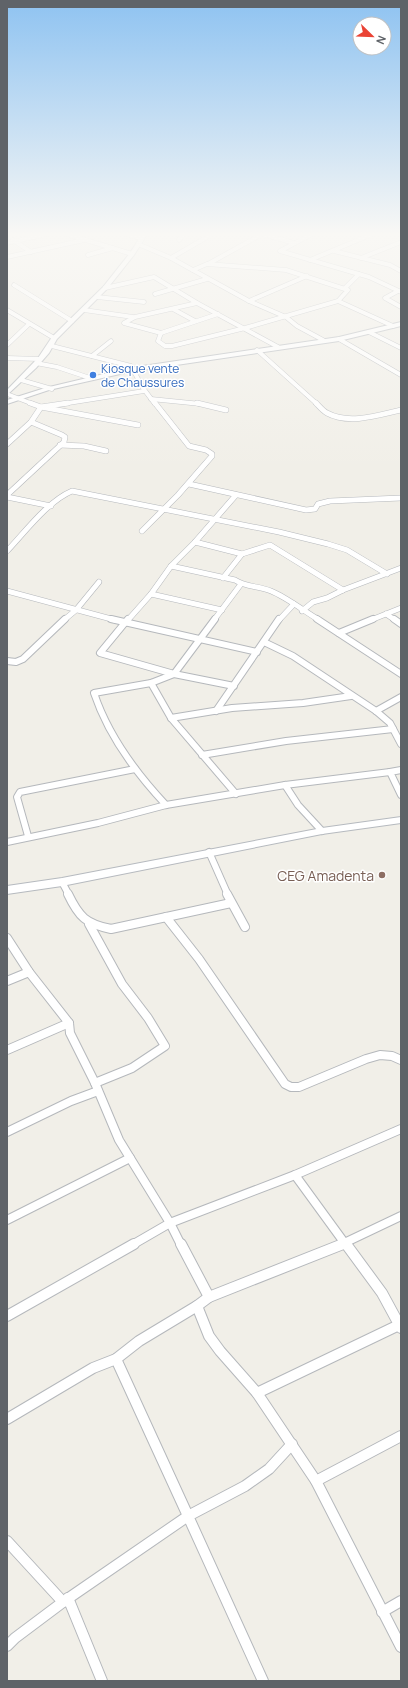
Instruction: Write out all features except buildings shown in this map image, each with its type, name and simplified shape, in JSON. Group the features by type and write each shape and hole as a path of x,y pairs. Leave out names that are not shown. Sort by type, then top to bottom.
{"street":[{"path":"10,312 54,338"},
{"path":"55,312 72,321"},
{"path":"82,312 54,338 52,346 7,393 41,407 138,425"},
{"path":"97,312 135,317"},
{"path":"160,312 135,317 124,323 161,333 195,320 218,314"},
{"path":"179,312 195,320"},
{"path":"214,312 278,347"},
{"path":"274,312 286,317 307,332 322,340"},
{"path":"161,333 157,340 165,346 170,346 245,328 303,312"},
{"path":"362,312 393,326"},
{"path":"7,345 29,324"},
{"path":"7,402 90,378 257,350 322,340 340,339 401,324"},
{"path":"369,332 401,347"},
{"path":"340,339 401,375"},
{"path":"92,356 111,342"},
{"path":"52,346 131,366 144,391 178,429 189,446 206,450 212,454 212,456 189,484 165,511 142,531"},
{"path":"257,350 290,381 332,416 349,419 401,410"},
{"path":"7,358 37,361 90,378"},
{"path":"21,380 52,389"},
{"path":"7,444 31,422 41,407 144,391"},
{"path":"151,399 194,402 226,410"},
{"path":"7,496 46,456 64,442 65,437 62,435 31,422"},
{"path":"60,445 84,446 106,451"},
{"path":"189,484 311,510 315,510 318,504 330,501 401,498"},
{"path":"7,551 66,492 72,491 125,501 165,511 279,532 340,547 387,574"},
{"path":"234,686 174,674 100,653 150,594 171,566 195,542 236,495"},
{"path":"7,496 51,506"},
{"path":"195,542 242,554 270,545 343,590"},
{"path":"223,578 242,554"},
{"path":"171,566 235,580 241,584 256,586 272,591 401,674"},
{"path":"302,610 314,602 401,568"},
{"path":"7,662 16,662 23,659 45,637 76,610 99,582"},
{"path":"166,805 144,782 127,758 93,695 95,692 151,683 174,674 241,584"},
{"path":"7,591 125,623 258,652"},
{"path":"150,594 222,610"},
{"path":"216,711 283,614 294,604"},
{"path":"339,633 401,608"},
{"path":"386,614 401,624"},
{"path":"264,642 293,656 351,696 376,711 390,723 401,744"},
{"path":"151,683 171,718 236,794"},
{"path":"171,718 216,711 303,703 351,696"},
{"path":"376,711 401,697"},
{"path":"202,755 286,741 393,729"},
{"path":"28,836 17,797 20,792 135,769"},
{"path":"7,842 28,836 98,823 166,805 285,785 401,770"},
{"path":"390,772 401,795"},
{"path":"285,785 298,805 322,831"},
{"path":"7,890 62,882 322,831 401,820"},
{"path":"209,852 231,903 245,927"},
{"path":"7,1132 71,1101 132,1068 165,1046 148,1018 122,984 88,924 76,910 62,882"},
{"path":"88,924 112,928 231,903"},
{"path":"166,917 199,959 285,1084 291,1087 299,1087 366,1059 380,1055 392,1056 401,1060"},
{"path":"7,938 29,972 69,1023 70,1033 97,1087 112,1125 130,1158 170,1223 209,1297"},
{"path":"7,981 29,972"},
{"path":"7,1050 69,1023"},
{"path":"7,1316 170,1223 295,1175 401,1129"},
{"path":"7,1220 50,1200 130,1158"},
{"path":"257,1393 400,1325 382,1293 295,1175"},
{"path":"7,1419 93,1368 116,1359 139,1341 197,1306 209,1297 344,1243 401,1216"},
{"path":"197,1306 213,1341 257,1393 316,1481 401,1647"},
{"path":"116,1359 263,1681"},
{"path":"316,1481 401,1436"},
{"path":"7,1646 15,1638 65,1600 188,1516 245,1486 269,1469 292,1444"},
{"path":"7,1541 65,1600 102,1681"},
{"path":"382,1612 401,1601"}],"place":[{"name":"Kiosque vente de Chaussures","path":"93,375"},
{"name":"CEG Amadenta","path":"382,875"}]}
